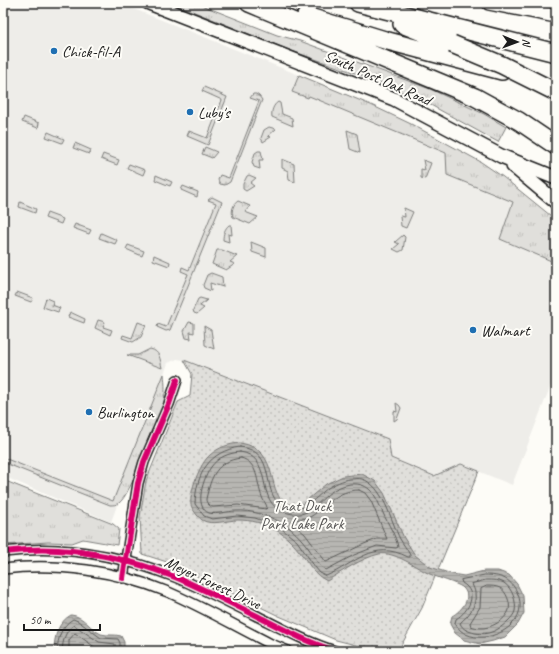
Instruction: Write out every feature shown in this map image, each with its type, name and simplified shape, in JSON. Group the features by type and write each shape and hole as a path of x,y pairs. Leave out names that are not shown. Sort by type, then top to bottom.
{"highway":[{"path":"249,3 475,97 519,121 556,146"},
{"path":"264,3 388,41 556,84"},
{"path":"351,3 502,65 556,92"},
{"path":"358,3 556,53"}],"main road":[{"name":"South Post Oak Road","path":"149,3 394,99 501,156 556,178"},
{"path":"489,3 556,16"},
{"path":"501,156 556,202"}],"street":[{"path":"123,578 138,483 144,462 170,404 177,380"},
{"name":"Meyer Forest Drive","path":"3,552 58,550 83,552 127,560 176,577 303,640 335,651"},
{"name":"Meyer Forest Drive","path":"3,569 24,566 51,567 105,573 123,578 168,592 271,644 288,651"},
{"path":"210,613 218,597"}],"shaded area":[{"path":"3,3 119,3 299,75 371,105 411,124 481,162 503,177 556,220 556,372 512,485 461,464 434,476 391,458 388,439 184,360 177,359 168,363 111,522 3,476"}],"green space":[{"path":"172,3 196,3 277,35 300,41 430,89 484,114 506,127 498,142 427,103 375,80 289,50"},
{"path":"299,75 371,105 411,124 481,162 503,177 556,220 556,263 500,239 513,202 447,175 446,153 309,96 308,98 292,92"},
{"path":"204,87 227,97 208,145 187,136 189,131 207,138 222,100 202,91"},
{"path":"253,94 259,96 262,100 230,182 225,185 220,184 218,180 220,175 229,178 259,101 250,98"},
{"path":"278,102 280,103 282,114 292,118 293,126 272,117 273,109"},
{"path":"24,117 39,123 38,128 22,122"},
{"path":"269,127 276,129 268,136 271,137 263,142 261,138 264,130"},
{"path":"347,130 357,134 360,153 350,149"},
{"path":"48,132 64,139 62,143 46,137"},
{"path":"75,143 91,150 89,154 73,148"},
{"path":"205,147 217,152 212,158 202,154"},
{"path":"261,151 263,160 259,160 260,169 254,167 252,162 255,153"},
{"path":"103,154 119,160 117,165 101,159"},
{"path":"282,159 294,164 295,182 289,180 288,171 282,168"},
{"path":"423,160 431,163 425,179 421,178 421,169 425,170"},
{"path":"129,164 145,170 143,175 127,168"},
{"path":"156,175 172,182 170,186 155,180"},
{"path":"249,175 256,178 250,183 254,186 246,191 243,189 243,184"},
{"path":"183,186 198,192 197,197 181,190"},
{"path":"212,197 222,202 170,330 166,331 157,327 158,324 166,327 188,274 181,271 182,267 189,270 216,203 208,200"},
{"path":"238,201 250,206 245,212 258,217 250,224 233,217 233,208"},
{"path":"20,202 36,209 35,213 19,207"},
{"path":"404,208 413,212 406,228 401,226 400,216 405,217"},
{"path":"47,213 63,219 61,224 45,218"},
{"path":"75,224 91,230 89,234 73,228"},
{"path":"229,225 231,225 232,235 228,234 229,242 223,240 223,236 224,231"},
{"path":"101,233 117,240 115,244 99,238"},
{"path":"403,235 405,237 403,250 399,252 393,249 399,244 395,242"},
{"path":"251,242 266,248 266,257 252,252"},
{"path":"128,245 144,251 142,256 126,249"},
{"path":"217,250 222,250 237,256 230,262 235,264 226,270 212,264"},
{"path":"154,255 170,262 169,266 153,260"},
{"path":"211,273 222,277 223,287 210,283 211,291 204,288 203,285 207,275"},
{"path":"17,292 33,298 31,302 15,296"},
{"path":"46,298 53,301 52,305 60,308 58,312 43,307"},
{"path":"200,298 207,300 200,306 204,308 197,314 194,313 193,310 198,299"},
{"path":"70,312 85,319 84,323 68,317"},
{"path":"98,320 105,322 103,327 112,330 110,335 95,328"},
{"path":"138,322 146,325 141,337 133,342 122,338 123,335 132,338"},
{"path":"189,322 194,323 194,333 190,332 191,339 186,338 184,331"},
{"path":"204,326 211,330 214,349 205,345"},
{"path":"150,349 158,354 162,368 127,355 138,355"},
{"name":"That Duck Park Lake Park","path":"184,360 388,439 391,458 434,476 461,464 479,471 422,608 398,651 379,651 336,640 279,616 170,563 142,554 140,517 146,481 178,402 190,396 192,374"},
{"path":"164,374 165,397 160,414 130,487 118,504 110,505 5,463 4,458 113,501"},
{"path":"396,403 401,408 397,419 394,421 394,411 397,412"},
{"path":"3,480 113,524 119,529 117,545 83,539 72,543 48,542 3,545"}],"water":[{"path":"240,443 253,447 262,454 268,463 277,493 281,500 289,504 301,505 326,484 343,476 362,474 375,481 384,493 404,538 415,555 430,567 464,576 484,571 498,571 509,575 517,584 523,596 524,613 518,624 505,637 493,641 480,644 464,640 455,633 450,624 452,616 459,611 465,603 467,595 462,587 430,574 398,557 385,554 372,556 327,581 315,573 299,551 280,532 257,522 234,520 210,523 202,520 195,513 191,505 193,486 199,471 206,459 213,452 224,446"},
{"path":"71,615 80,618 101,634 121,636 124,642 124,651 54,651 58,630 63,622"}],"cycle path":[{"path":"123,578 138,483 144,462 169,404 177,380"},
{"path":"3,552 47,549 90,553 112,557 154,569 185,581 294,634 335,651"}],"place":[{"name":"Chick-fil-A","path":"54,51"},
{"name":"Luby's","path":"190,112"},
{"name":"Walmart","path":"473,330"},
{"name":"Burlington","path":"89,412"}]}
